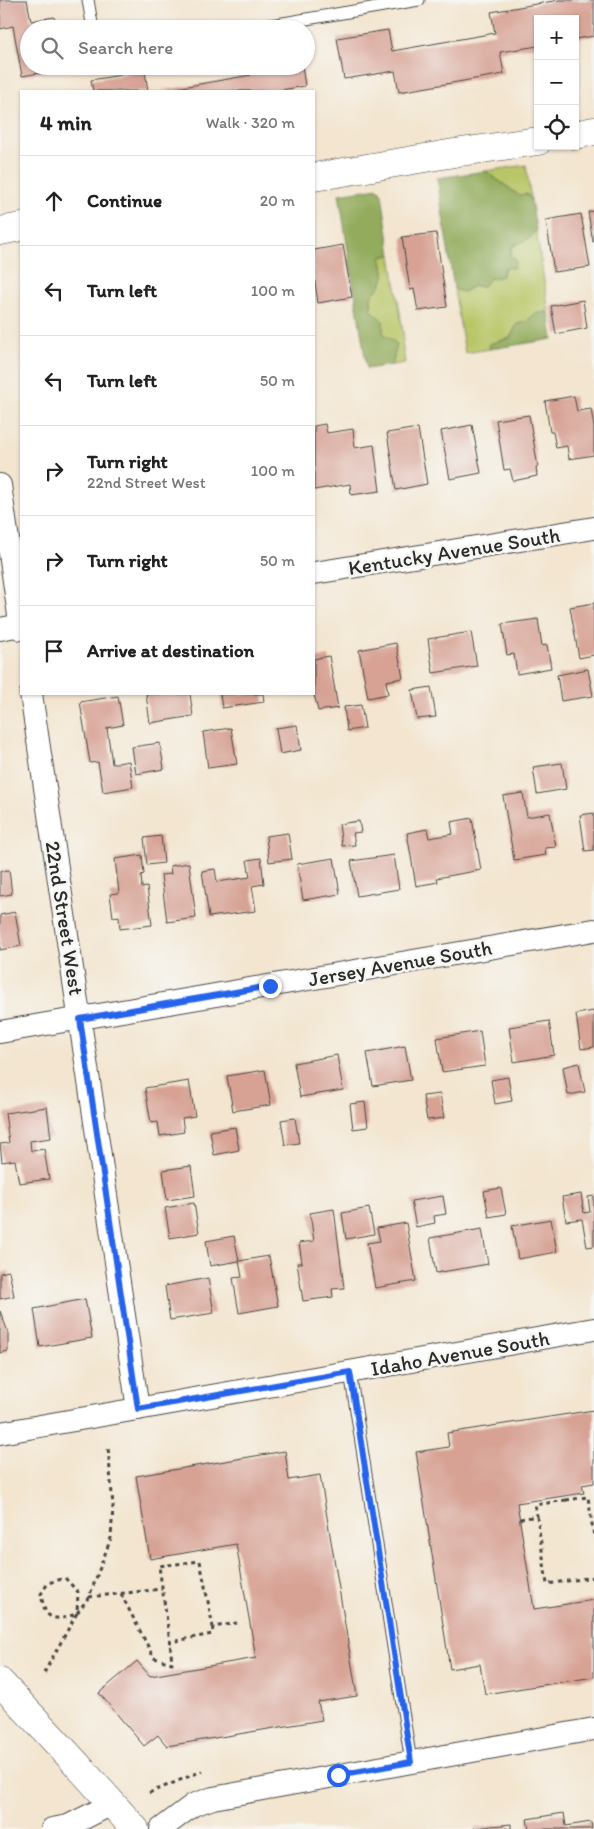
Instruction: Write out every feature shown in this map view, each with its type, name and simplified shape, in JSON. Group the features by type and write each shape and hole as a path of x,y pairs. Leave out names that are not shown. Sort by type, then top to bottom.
{"main road":[{"path":"579,134 594,131"},
{"path":"315,177 534,142"},
{"path":"0,231 20,227"},
{"path":"0,1682 135,1829"}],"street":[{"path":"0,485 20,618"},
{"name":"Kentucky Avenue South","path":"315,573 594,528"},
{"path":"0,629 20,625"},
{"name":"22nd Street West","path":"31,695 138,1409"},
{"name":"Jersey Avenue South","path":"0,1032 594,930"},
{"name":"Idaho Avenue South","path":"0,1433 594,1329"},
{"path":"161,1829 192,1805 213,1798 594,1729"},
{"path":"52,1829 68,1826 112,1804"}],"lane":[{"path":"88,0 91,20"},
{"path":"301,20 419,0"},
{"path":"350,1372 411,1762"}],"path":[{"path":"44,1673 77,1613 88,1597 111,1538 113,1506 108,1448"},
{"path":"594,1538 588,1497 565,1498 535,1505 547,1584 594,1576"},
{"path":"520,1519 537,1516"},
{"path":"121,1594 154,1658 172,1663 159,1566 200,1561 213,1627 212,1634 170,1642"},
{"path":"65,1578 78,1592 77,1613 69,1618 54,1618 45,1612 41,1594 48,1582 65,1578"},
{"path":"88,1597 162,1589"},
{"path":"213,1627 237,1623"},
{"path":"149,1794 202,1771"}],"green space":[{"path":"526,165 531,200 527,194 518,195 486,171"},
{"path":"486,171 518,195 527,194 531,200 536,229 530,238 512,246 510,255 516,260 514,268 504,268 502,276 489,279 483,286 474,286 463,292 454,289 437,178"},
{"path":"378,188 382,194 391,255 381,257 384,278 371,296 371,309 383,321 383,333 397,344 392,365 367,369 339,194"},
{"path":"536,229 549,312 537,313 526,322 517,324 510,338 489,344 490,349 465,353 454,289 463,292 474,286 483,286 489,279 502,276 513,246 530,238"},
{"path":"391,255 404,338 402,342 405,363 392,365 397,344 383,333 383,321 371,309 371,296 384,278 381,257"},
{"path":"549,312 553,339 490,349 489,344 510,338 517,324 526,322 536,313"}],"building":[{"path":"0,0 27,0 31,20 20,20 20,65 13,26 0,29"},
{"path":"559,0 594,0 594,36 579,38 579,15 534,15 534,47 500,52 504,74 399,92 395,71 344,79 337,38 388,30 392,51 495,33 491,12"},
{"path":"54,17 54,20 37,20"},
{"path":"121,75 146,75 148,90 93,90 91,80"},
{"path":"251,75 303,75 305,86 281,90 166,90"},
{"path":"594,211 594,242 593,242 588,212"},
{"path":"581,214 590,267 554,272 546,220"},
{"path":"436,233 447,307 418,311 414,289 410,290 402,237"},
{"path":"343,245 352,297 318,303 315,283 315,250"},
{"path":"583,300 587,328 556,334 551,306"},
{"path":"574,396 577,411 591,409 594,427 594,455 569,459 567,446 556,448 553,432 550,432 545,401"},
{"path":"529,415 538,467 536,467 537,476 513,481 510,469 504,470 496,420"},
{"path":"325,424 327,433 353,429 355,448 374,445 380,491 351,495 350,484 315,490 315,426"},
{"path":"472,425 481,473 450,479 441,431"},
{"path":"418,428 427,484 396,490 387,433"},
{"path":"594,603 594,655 579,658 570,607"},
{"path":"538,619 542,646 547,645 551,668 517,674 514,654 507,655 502,624"},
{"path":"471,632 477,666 433,673 428,639"},
{"path":"396,643 403,678 386,681 388,694 368,698 359,650"},
{"path":"329,656 338,708 318,711 314,695 315,659"},
{"path":"588,669 593,696 561,701 557,675"},
{"path":"431,687 436,717 417,719 412,690"},
{"path":"146,695 190,695 193,716 150,723"},
{"path":"220,695 263,695 264,702 222,708"},
{"path":"118,696 123,725 107,728 112,764 129,761 133,787 103,792 98,762 90,763 80,702"},
{"path":"361,705 365,728 347,731 344,707"},
{"path":"297,725 301,750 280,754 276,728"},
{"path":"231,728 237,764 208,768 203,732"},
{"path":"160,743 164,769 136,774 132,747"},
{"path":"562,763 566,789 537,794 533,767"},
{"path":"523,793 527,817 550,813 556,847 545,848 546,855 514,860 503,796"},
{"path":"594,813 594,850 585,851 580,815"},
{"path":"472,818 481,870 437,878 438,882 416,886 407,833 427,829 429,838 453,834 451,822"},
{"path":"359,821 361,832 353,833 355,845 342,846 339,824"},
{"path":"288,833 292,859 269,862 266,836"},
{"path":"161,836 164,863 147,865 144,838"},
{"path":"142,855 144,874 141,875 142,888 147,887 152,925 120,929 119,916 113,917 110,894 119,893 115,859"},
{"path":"394,855 399,889 357,896 351,861"},
{"path":"261,858 264,884 252,886 256,911 209,917 202,871 215,869 217,882 250,877 247,860"},
{"path":"334,858 340,894 303,900 297,864"},
{"path":"189,863 196,918 167,922 161,875 171,874 170,866"},
{"path":"9,870 12,894 0,896 0,871"},
{"path":"15,912 21,946 0,950 0,915"},
{"path":"594,1011 594,1047 581,1049 576,1014"},
{"path":"549,1021 554,1055 514,1062 509,1027"},
{"path":"480,1031 485,1066 442,1072 437,1038"},
{"path":"405,1046 411,1080 373,1086 367,1053"},
{"path":"337,1055 343,1090 300,1097 294,1063"},
{"path":"579,1063 585,1092 568,1095 563,1067"},
{"path":"265,1070 271,1105 233,1111 227,1076"},
{"path":"508,1077 512,1101 495,1104 491,1080"},
{"path":"189,1081 195,1116 182,1118 184,1132 160,1136 158,1122 151,1123 145,1088"},
{"path":"440,1094 444,1118 427,1120 423,1096"},
{"path":"365,1102 368,1127 353,1129 350,1104"},
{"path":"47,1107 51,1138 30,1141 31,1151 44,1149 49,1179 19,1183 15,1160 2,1162 0,1144 9,1143 5,1113"},
{"path":"295,1118 299,1143 285,1145 281,1120"},
{"path":"235,1127 239,1150 214,1155 210,1131"},
{"path":"191,1166 195,1196 167,1200 163,1170"},
{"path":"501,1188 506,1214 489,1217 484,1191"},
{"path":"581,1194 584,1213 590,1212 588,1197 594,1196 594,1246 587,1247 582,1219 566,1221 562,1197"},
{"path":"443,1196 446,1214 434,1216 435,1223 416,1227 411,1201"},
{"path":"194,1203 199,1233 170,1238 165,1208"},
{"path":"369,1208 374,1234 346,1239 342,1213"},
{"path":"334,1209 344,1288 332,1289 333,1297 303,1301 297,1263 302,1263 299,1243 314,1241 310,1213"},
{"path":"551,1219 557,1252 518,1259 512,1226"},
{"path":"406,1223 416,1281 375,1288 367,1243 380,1241 377,1228"},
{"path":"482,1229 488,1264 436,1273 430,1238"},
{"path":"234,1236 239,1261 210,1266 206,1241"},
{"path":"269,1256 278,1306 239,1313 233,1278 242,1277 239,1261"},
{"path":"9,1271 14,1296 0,1299 0,1273"},
{"path":"208,1278 214,1313 170,1320 165,1286"},
{"path":"85,1299 92,1338 40,1347 34,1309"},
{"path":"0,1311 8,1332 8,1351 0,1353"},
{"path":"594,1410 594,1483 582,1485 584,1493 517,1503 534,1609 594,1600 594,1677 485,1694 480,1664 450,1669 416,1452 449,1447 447,1433"},
{"path":"285,1451 289,1480 320,1475 357,1696 318,1702 322,1720 167,1746 158,1735 144,1746 99,1693 137,1661 150,1676 256,1658 236,1544 150,1559 136,1476"},
{"path":"564,1813 566,1826 591,1822 592,1829 529,1829 527,1819"},
{"path":"511,1824 511,1829 474,1829 474,1828"}],"route":[{"path":"270,986 80,1019 138,1409 350,1372 411,1762 338,1775"}]}
